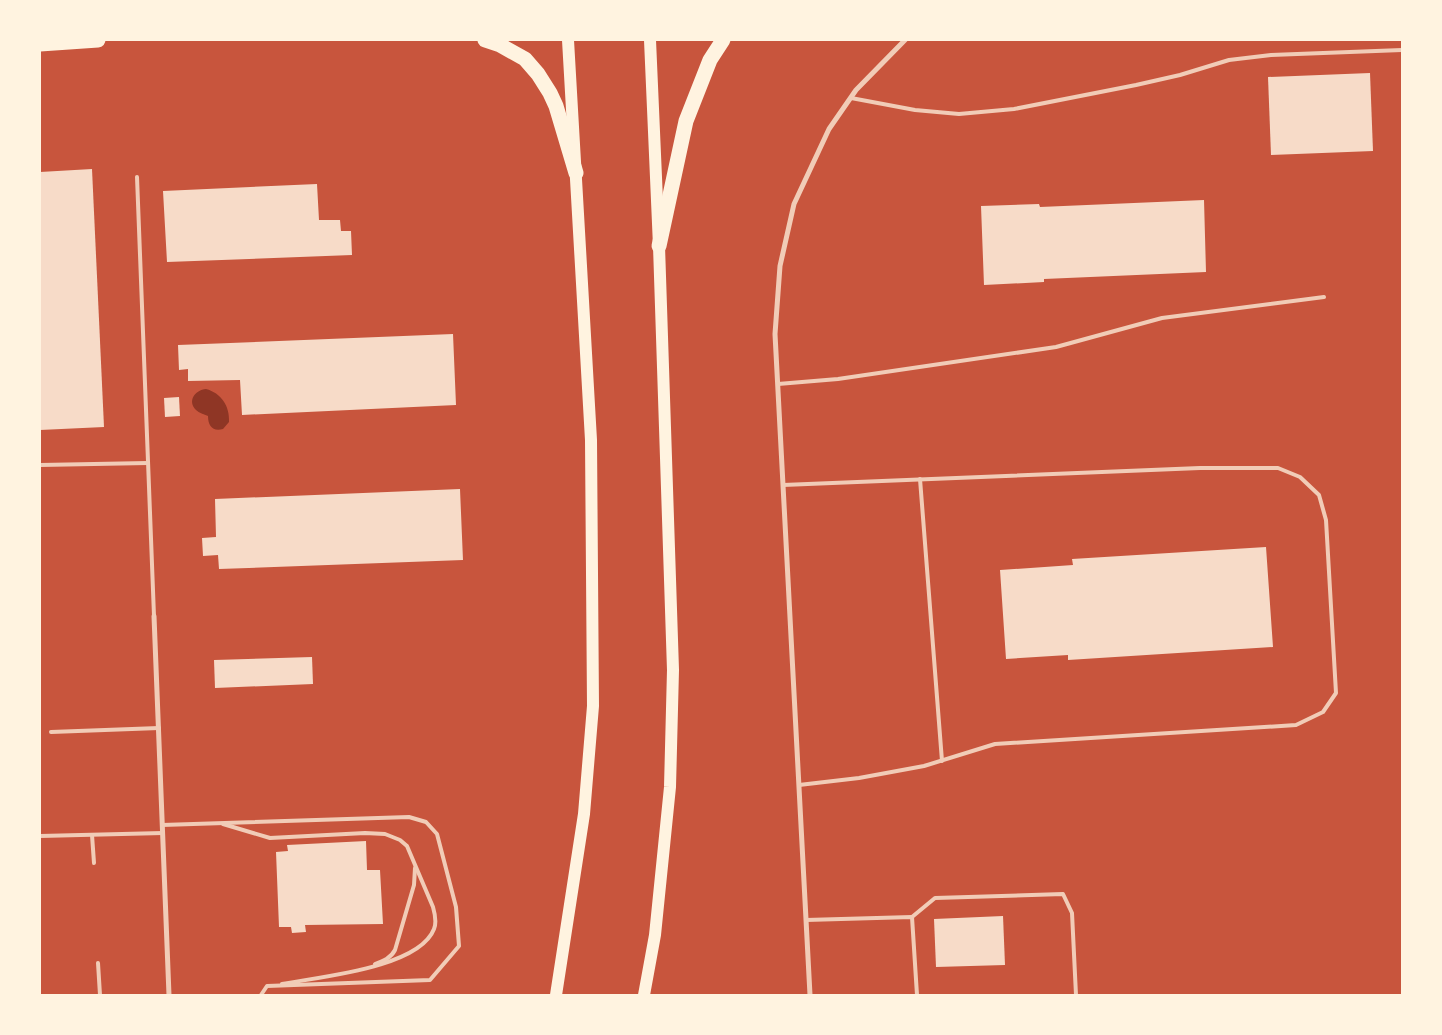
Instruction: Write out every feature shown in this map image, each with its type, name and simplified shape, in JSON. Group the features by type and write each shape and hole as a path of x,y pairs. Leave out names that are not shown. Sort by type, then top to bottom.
{"highway":[{"path":"40,44 98,40"},
{"path":"485,40 500,45 525,59 538,74 556,106 576,173"},
{"path":"659,246 686,121 710,60 723,40"}],"main road":[{"path":"556,995 584,814 593,706 590,440 568,40"},
{"path":"644,995 655,935 670,787 673,660 650,40"}],"street":[{"path":"810,995 775,334 780,266 794,204 829,130 856,90 905,40"},
{"path":"154,616 169,995"}],"lane":[{"path":"851,98 915,110 959,114 1014,109 1136,85 1180,75 1229,60 1271,55 1402,50"},
{"path":"137,177 154,616"},
{"path":"778,384 838,379 1056,347 1162,318 1324,297"},
{"path":"40,465 148,463"},
{"path":"783,485 1200,468 1278,468 1300,477 1318,495 1326,520 1336,693 1323,712 1296,725 995,744 924,766 859,778 799,785"},
{"path":"920,479 942,761"},
{"path":"50,732 159,728"},
{"path":"162,825 409,817 426,822 437,834 456,907 459,946 430,980 267,986"},
{"path":"218,823 270,838 365,833 385,834 400,840 407,846 436,916 434,929 426,942 390,962 363,969 267,986 261,995"},
{"path":"92,834 94,863"},
{"path":"40,836 163,834"},
{"path":"363,969 388,958 395,950 414,885 414,863"},
{"path":"806,920 912,917 935,898 1063,894 1072,913 1076,995"},
{"path":"912,917 917,995"},
{"path":"98,962 100,995"}],"shaded area":[{"path":"206,389 224,401 228,411 229,422 223,429 214,429 209,423 208,416 193,407 193,396 199,391"}],"building":[{"path":"1370,73 1373,151 1271,155 1268,77"},
{"path":"92,169 104,427 40,430 40,172"},
{"path":"317,184 319,220 340,220 341,231 351,231 352,255 167,262 163,191"},
{"path":"1204,200 1206,272 1044,279 1044,282 984,285 981,206 1039,204 1040,207"},
{"path":"453,334 456,405 242,415 240,380 188,381 188,369 179,370 178,345"},
{"path":"179,397 180,416 165,417 164,398"},
{"path":"460,489 463,560 219,569 218,555 203,556 202,538 216,537 215,499"},
{"path":"1266,547 1273,647 1068,660 1068,655 1006,659 1000,570 1073,565 1072,559"},
{"path":"312,657 313,684 215,688 214,660"},
{"path":"366,841 367,870 380,870 383,924 305,925 306,932 292,933 291,927 279,927 276,852 288,851 287,845"},
{"path":"1003,916 1005,965 936,967 934,919"}]}
